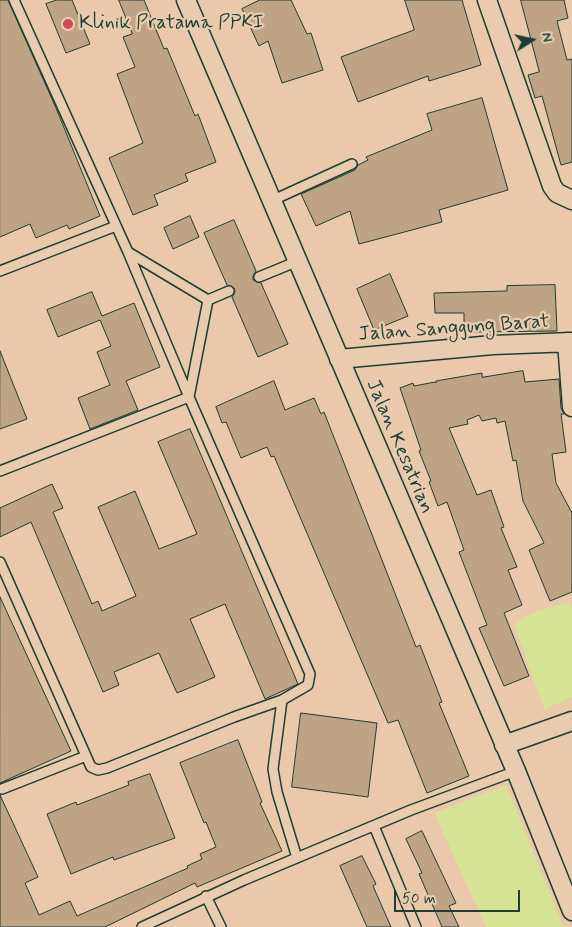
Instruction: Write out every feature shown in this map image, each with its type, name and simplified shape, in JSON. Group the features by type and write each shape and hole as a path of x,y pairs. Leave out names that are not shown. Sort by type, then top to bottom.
{"street":[{"name":"Jalan Kesatrian","path":"186,0 298,260 338,359 516,771 572,911"},
{"path":"487,0 552,186 557,193 572,200"},
{"path":"569,342 572,407"},
{"name":"Jalan Sanggung Barat","path":"338,359 493,345 569,342"},
{"path":"504,745 572,721"}],"lane":[{"path":"0,562 91,767 98,770 108,768 234,717 282,700 308,685 310,674 128,252 14,0"},
{"path":"271,201 352,164"},
{"path":"0,272 116,226"},
{"path":"128,252 208,300"},
{"path":"259,277 298,260"},
{"path":"208,300 229,291"},
{"path":"189,397 208,300"},
{"path":"0,471 189,397"},
{"path":"282,700 273,769 277,792 297,858"},
{"path":"2,789 86,756"},
{"path":"142,927 206,896 297,858 516,771"},
{"path":"374,826 416,927"},
{"path":"206,896 221,927"}],"green space":[{"path":"569,602 572,608 572,697 544,709 514,624 532,613"},
{"path":"506,785 563,927 486,927 434,813"}],"building":[{"path":"0,0 8,0 56,108 100,216 69,229 67,225 36,238 30,224 0,237"},
{"name":"Klinik Pratama PPKI","path":"57,0 72,0 90,44 66,53 46,4"},
{"path":"119,0 144,0 164,49 167,48 195,116 198,114 216,162 185,174 188,181 154,195 158,205 133,215 109,158 143,143 117,74 135,67 123,37 132,34"},
{"path":"260,0 291,0 307,34 311,33 323,70 282,83 268,41 259,46 242,9"},
{"path":"405,0 462,0 481,65 429,81 428,76 358,102 341,57 414,30"},
{"path":"521,0 564,0 568,18 557,21 567,60 572,59 572,162 561,165 542,96 535,98 528,75 539,72"},
{"path":"482,98 508,190 439,210 442,222 359,244 350,211 316,226 301,194 355,170 358,165 368,160 366,157 432,130 427,114"},
{"path":"190,216 199,237 173,249 164,228"},
{"path":"234,220 256,271 253,280 261,283 288,344 258,357 232,297 235,292 234,288 227,285 204,233"},
{"path":"390,274 408,316 374,330 357,289"},
{"path":"555,285 557,331 464,332 464,313 435,313 434,293 507,291 507,286"},
{"path":"92,292 102,316 134,303 160,367 126,381 138,410 90,429 78,398 110,385 97,352 111,346 100,320 58,337 47,310"},
{"path":"0,351 27,419 0,429"},
{"path":"523,371 525,382 559,379 561,408 564,414 561,414 566,452 552,454 556,483 572,513 572,592 550,601 529,550 544,543 523,501 516,460 513,461 505,421 497,423 496,418 482,421 479,415 467,420 468,424 449,428 477,495 491,490 504,527 501,528 517,567 508,570 522,605 504,613 529,676 504,686 479,628 487,625 459,552 464,550 447,502 438,506 400,388 413,383 414,386 436,383 436,381 482,373 482,377"},
{"path":"274,381 285,410 314,398 321,414 324,412 416,647 420,645 442,702 439,703 469,776 427,793 398,720 388,723 274,456 271,457 267,447 241,458 226,422 222,423 216,407"},
{"path":"190,429 298,684 265,699 225,604 190,619 215,677 177,693 159,653 114,672 119,685 103,692 31,522 0,537 0,508 52,484 63,508 53,512 92,604 98,601 102,611 136,596 98,507 135,491 159,549 197,534 158,442"},
{"path":"0,597 71,751 0,783"},
{"path":"301,713 377,723 368,797 292,787"},
{"path":"238,740 262,802 260,803 282,851 197,887 195,883 105,927 0,927 0,795 38,877 25,883 39,915 70,901 77,916 188,868 187,866 202,859 200,854 216,847 206,822 204,823 180,763"},
{"path":"150,774 175,838 114,860 113,857 71,874 47,814 76,802 77,805 129,785 128,782"},
{"path":"422,831 456,903 449,906 459,927 442,927 419,874 422,873 406,839"},
{"path":"362,856 376,884 373,886 391,927 367,927 340,866"}],"place":[{"name":"Klinik Pratama PPKI","path":"68,24"}]}
